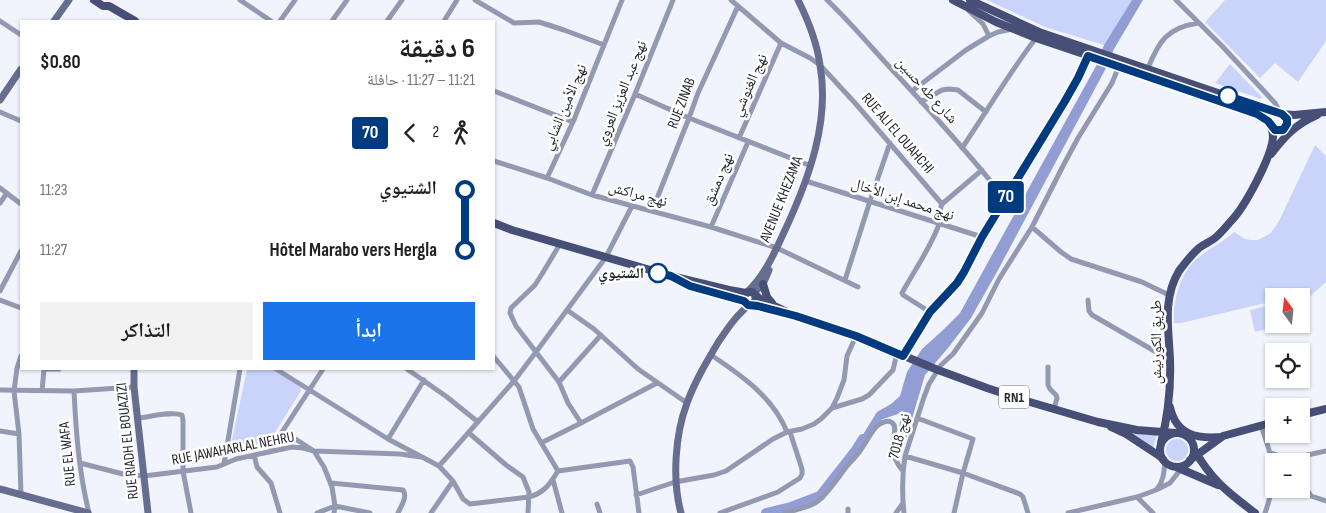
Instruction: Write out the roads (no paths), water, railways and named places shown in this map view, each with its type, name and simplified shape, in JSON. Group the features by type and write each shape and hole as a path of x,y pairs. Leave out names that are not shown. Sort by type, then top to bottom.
{"main road":[{"path":"55,20 69,0"},
{"path":"64,8 74,0"},
{"path":"94,0 103,6 107,3 133,20"},
{"name":"AVENUE KHEZAMA","path":"752,294 755,285 777,248 806,181 820,122 823,87 820,65 810,29 798,0"},
{"path":"953,0 966,3 1115,62 1257,114 1264,118 1272,128 1277,130 1285,128 1287,121 1282,114"},
{"path":"966,3 1012,29 1088,56 1098,55"},
{"path":"1115,62 1148,68 1282,114 1294,115 1326,112"},
{"path":"0,100 20,70"},
{"path":"1267,159 1291,131 1304,121 1326,112"},
{"name":"طريق الكورنيش","path":"1161,443 1170,400 1170,360 1167,322 1170,290 1191,256 1199,248 1215,238 1243,207 1267,159 1273,135 1271,126"},
{"name":"RN1","path":"495,223 671,276 752,294 796,316"},
{"name":"AVENUE KHEZAMA","path":"752,294 763,284 770,262"},
{"name":"RN1","path":"671,276 690,286 796,316 856,336 935,369 1054,409 1098,422 1137,430 1180,434 1190,440 1205,467 1221,487"},
{"path":"763,284 767,297 771,303 778,307"},
{"path":"681,513 675,482 678,442 687,403 711,355 734,319 746,303 756,301 752,294 743,297 746,303"},
{"name":"RUE RIADH EL BOUAZIZI","path":"134,370 134,387 148,512"},
{"path":"1170,400 1173,418 1184,430 1201,438 1223,436 1265,425"},
{"path":"1310,413 1326,409"},
{"name":"RN1","path":"1098,422 1126,434 1164,461 1182,465 1221,487 1255,513"},
{"path":"1164,461 1160,452 1161,443 1167,436 1175,433"},
{"path":"1182,465 1195,451 1223,436"},
{"path":"0,489 89,513"}],"street":[{"path":"240,0 270,20"},
{"path":"281,20 295,0"},
{"path":"333,20 347,0"},
{"path":"388,20 402,0"},
{"path":"445,20 457,0"},
{"path":"474,0 514,23 539,22 604,45"},
{"name":"نهج عبد العزيز العروي","path":"592,195 673,0"},
{"name":"RUE ALI EL OUAHCHI","path":"731,0 782,43 820,65 942,204"},
{"name":"شارع طه حسين","path":"827,0 912,91 1005,199"},
{"path":"1176,0 1222,46 1282,114"},
{"name":"نهج الأمين الشابي","path":"547,178 573,122 620,1"},
{"path":"966,3 983,24 989,36"},
{"name":"RUE ZINAB","path":"652,211 701,84 738,6"},
{"path":"0,21 20,33"},
{"path":"1148,68 1155,51 1165,37 1183,26 1198,23"},
{"path":"912,91 966,50 989,36 1012,29"},
{"path":"962,148 1012,70 1036,38"},
{"name":"نهج الغنوشي","path":"740,138 782,43"},
{"path":"832,408 869,395 893,370 930,312 957,283 982,237 1065,101 1088,56"},
{"name":"نهج 7018","path":"904,513 903,471 905,456 926,390 935,369 953,354 973,327 999,279 1032,227 1078,138 1112,83 1115,62"},
{"path":"921,102 949,88 958,90 986,112"},
{"path":"495,90 573,122"},
{"path":"635,94 689,118 811,166"},
{"path":"0,112 20,121"},
{"name":"نهج دمشق","path":"711,227 748,142"},
{"path":"845,280 890,143"},
{"name":"نهج مراكش","path":"495,162 547,178 592,195 711,227 777,248 858,287"},
{"path":"930,312 902,295 902,293 940,224 939,210 942,204 982,170"},
{"name":"نهج محمد إبن الأخال","path":"806,181 982,237"},
{"path":"0,188 20,203"},
{"path":"0,203 7,193"},
{"path":"439,466 514,381 536,352 606,257 632,206"},
{"path":"1032,227 1071,259 1142,282 1169,295"},
{"path":"560,244 538,280 510,310 518,329 560,382 568,404 581,423"},
{"path":"0,291 20,253"},
{"path":"0,300 20,308"},
{"path":"1088,300 1089,311 1092,315 1170,360"},
{"path":"567,310 601,335 638,369 687,403"},
{"path":"560,382 601,335"},
{"path":"636,495 675,482 726,471 765,443 789,432 814,424 821,419 832,408 844,380 847,356 856,336"},
{"path":"711,355 734,370 758,391 778,413 789,432 802,469 800,478 774,494 720,513"},
{"path":"495,358 514,381 521,393 533,429 558,471"},
{"path":"20,359 14,390 19,434 21,495"},
{"path":"1048,366 1048,385 1057,398 1054,409"},
{"path":"42,391 44,370"},
{"path":"224,464 240,370"},
{"path":"278,370 388,440 439,466 453,480 464,499 470,504 529,497 538,494 548,486 558,471"},
{"path":"269,452 322,370"},
{"path":"409,370 478,422"},
{"path":"388,440 424,380"},
{"path":"540,443 657,383"},
{"path":"0,390 74,391 134,387"},
{"name":"RUE EL WAFA","path":"74,391 83,488 89,513"},
{"path":"138,418 171,414 182,415 183,471 191,513"},
{"path":"917,418 973,439 954,513"},
{"path":"786,513 815,503 833,486 882,422 888,421 894,425 893,454 897,464 903,471"},
{"path":"1261,426 1271,453"},
{"path":"0,431 19,434"},
{"path":"283,431 314,451 324,466 331,483 335,506 334,513"},
{"path":"469,432 523,477 529,492 528,513"},
{"name":"RUE JAWAHARLAL NEHRU","path":"80,463 123,474 144,476 217,467 236,459 292,447 314,451 400,454 421,457"},
{"path":"1310,455 1326,451"},
{"path":"254,455 257,467 271,483 280,513"},
{"path":"905,456 963,473 1020,494 1023,497 1028,513"},
{"path":"558,471 630,461 633,466 639,513"},
{"path":"1156,490 1161,484 1163,477 1164,461"},
{"path":"1068,513 1137,497 1156,490 1170,483 1182,465"},
{"path":"431,513 453,480"},
{"path":"553,480 562,513"},
{"path":"331,483 403,490 406,496 398,513"},
{"path":"1310,494 1326,501"},
{"path":"1137,497 1153,513"},
{"path":"1264,513 1269,498"},
{"path":"896,513 903,503"},
{"path":"597,504 600,513"},
{"path":"317,513 335,506 370,513"},
{"path":"1098,506 1100,513"}],"waterway":[{"path":"766,513 791,507 820,496 863,439"}],"place":[{"name":"الشتيوي","path":"658,273"}]}
